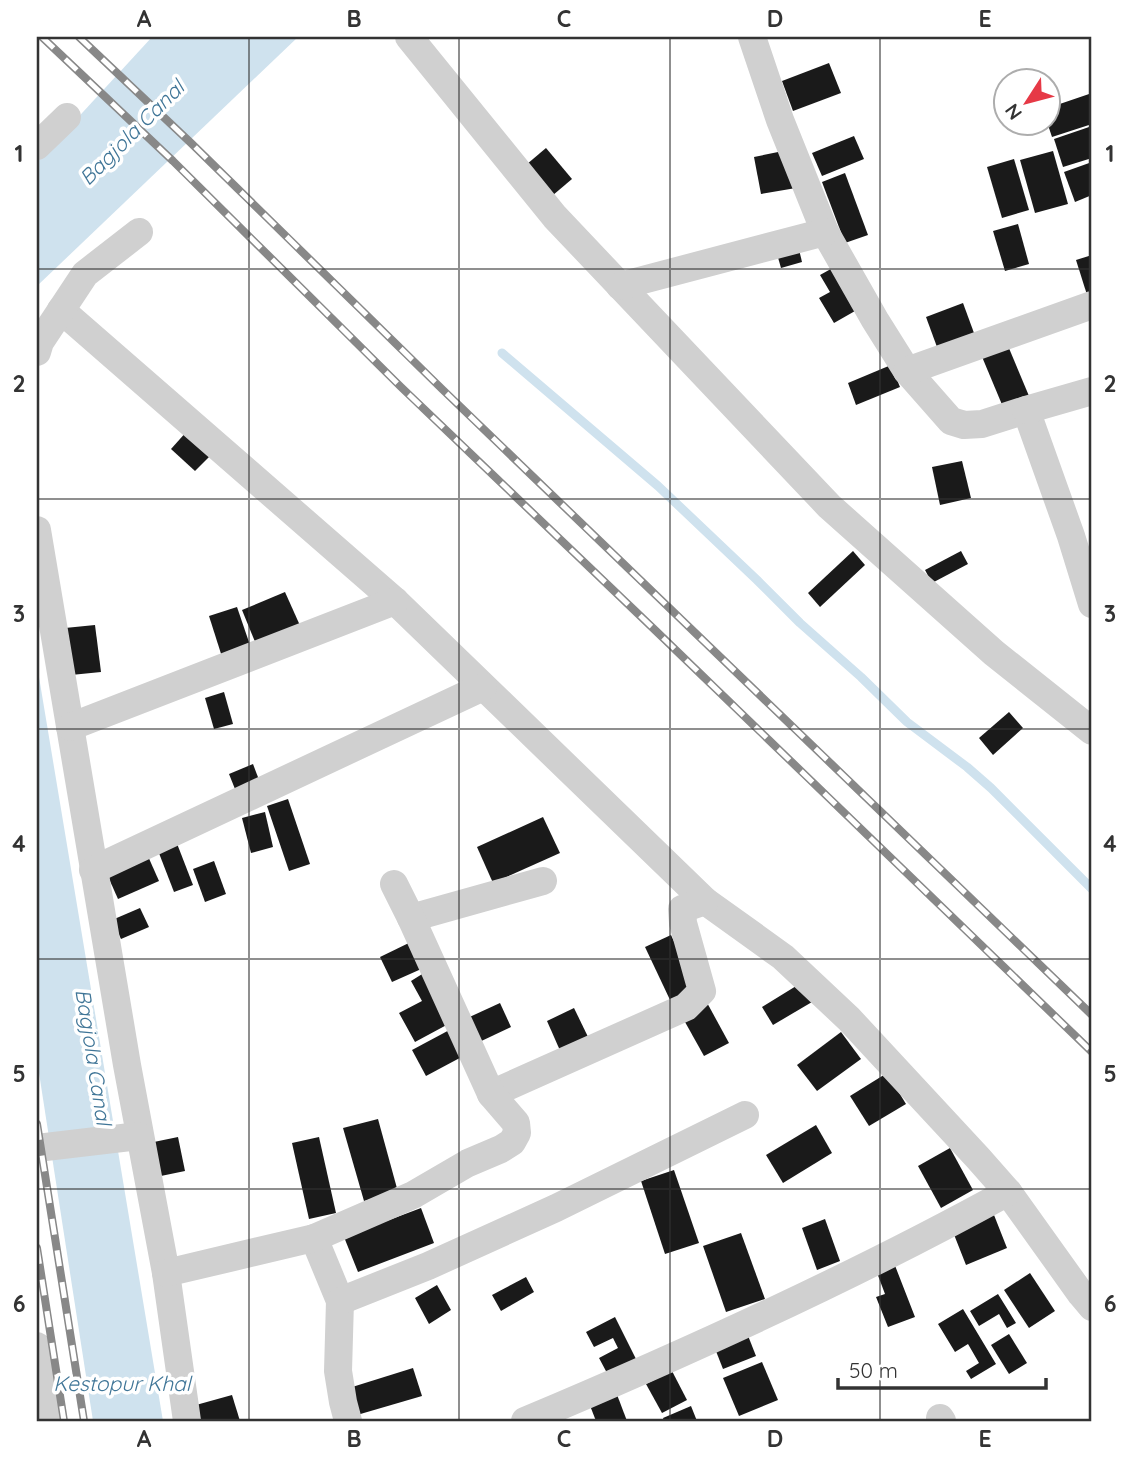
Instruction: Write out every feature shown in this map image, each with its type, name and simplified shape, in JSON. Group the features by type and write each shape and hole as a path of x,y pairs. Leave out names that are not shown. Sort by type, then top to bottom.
{"street":[{"path":"409,37 555,217 829,506 994,653 1092,731"},
{"path":"752,37 779,120 825,232 907,371 951,421 964,425 982,424 1092,391"},
{"path":"37,146 66,117"},
{"path":"620,286 825,232"},
{"path":"37,352 40,342 85,274 139,233"},
{"path":"907,371 1092,305"},
{"path":"61,310 395,601 705,901 783,957 849,1019 1007,1192 1092,1307"},
{"path":"1026,410 1081,533 1092,604"},
{"path":"37,530 135,1137 166,1273 187,1421"},
{"path":"70,727 395,601"},
{"path":"93,870 483,687"},
{"path":"411,918 543,881"},
{"path":"166,1273 314,1238 413,1195 468,1163 512,1142 517,1133 516,1123 491,1094 394,884"},
{"path":"491,1094 686,1007 702,991 683,923 682,909 705,901"},
{"path":"340,1301 428,1266 556,1208 745,1115"},
{"path":"37,1148 135,1137"},
{"path":"525,1421 848,1276 1007,1192"},
{"path":"314,1238 340,1301 338,1371 348,1421"},
{"path":"37,1346 49,1421"}],"water":[{"name":"Bagjola Canal","path":"152,37 298,37 37,286 37,162"},
{"name":"Kestopur Khal","path":"37,665 163,1421 93,1421 37,1060"}],"building":[{"path":"829,63 841,93 793,111 782,81"},
{"path":"1092,93 1092,124 1062,134 1062,103"},
{"path":"1092,126 1092,158 1063,167 1054,139"},
{"path":"854,136 864,159 822,176 812,153"},
{"path":"546,148 572,179 546,201 520,170"},
{"path":"788,150 796,188 761,194 754,157"},
{"path":"1053,151 1068,204 1035,213 1020,160"},
{"path":"1014,159 1029,210 1002,218 987,167"},
{"path":"1092,162 1092,195 1075,202 1064,172"},
{"path":"845,173 868,235 845,243 822,182"},
{"path":"1018,224 1029,264 1005,271 993,231"},
{"path":"797,241 802,262 781,268 775,247"},
{"path":"1092,255 1092,296 1088,298 1076,260"},
{"path":"838,265 862,307 834,323 819,298 830,292 820,275"},
{"path":"963,303 974,333 937,347 926,317"},
{"path":"1006,341 1029,396 1003,407 980,352"},
{"path":"891,365 900,387 856,405 848,383"},
{"path":"188,430 213,453 195,471 171,449"},
{"path":"962,461 971,498 940,505 932,467"},
{"path":"853,551 865,565 820,607 808,593"},
{"path":"961,551 968,564 932,583 925,570"},
{"path":"285,592 302,630 258,649 242,610"},
{"path":"237,607 252,651 223,660 209,616"},
{"path":"95,625 101,672 71,675 65,628"},
{"path":"224,692 233,724 214,729 205,698"},
{"path":"1009,712 1023,728 993,755 979,738"},
{"path":"253,764 261,785 237,794 229,774"},
{"path":"288,799 310,864 289,871 267,806"},
{"path":"265,812 273,847 251,853 242,818"},
{"path":"543,817 560,853 493,883 477,847"},
{"path":"176,841 193,885 174,892 157,848"},
{"path":"147,854 159,881 118,899 106,872"},
{"path":"214,861 226,894 205,902 193,869"},
{"path":"140,908 149,927 121,939 112,920"},
{"path":"671,935 697,990 671,1002 645,947"},
{"path":"415,940 428,966 392,982 380,957"},
{"path":"427,971 454,1021 415,1042 399,1013 422,1001 411,981"},
{"path":"801,983 812,1002 773,1025 762,1007"},
{"path":"705,999 729,1043 704,1056 680,1013"},
{"path":"500,1003 511,1027 475,1044 463,1020"},
{"path":"574,1008 590,1041 562,1055 547,1021"},
{"path":"455,1027 469,1053 426,1076 412,1050"},
{"path":"841,1032 861,1059 817,1091 797,1065"},
{"path":"887,1073 906,1104 869,1126 850,1096"},
{"path":"378,1119 398,1192 364,1201 343,1128"},
{"path":"816,1125 832,1153 783,1183 766,1155"},
{"path":"178,1137 185,1171 156,1177 149,1143"},
{"path":"319,1137 336,1213 309,1219 292,1143"},
{"path":"950,1148 973,1190 941,1208 918,1166"},
{"path":"674,1170 699,1243 665,1254 641,1181"},
{"path":"421,1208 434,1243 358,1272 344,1237"},
{"path":"994,1215 1007,1248 966,1265 953,1232"},
{"path":"825,1219 840,1261 817,1270 802,1228"},
{"path":"741,1233 765,1299 726,1312 703,1246"},
{"path":"894,1263 915,1317 888,1327 876,1297 885,1294 876,1270"},
{"path":"1030,1273 1055,1311 1029,1328 1004,1290"},
{"path":"526,1277 534,1292 501,1311 492,1295"},
{"path":"437,1285 451,1310 429,1324 415,1298"},
{"path":"998,1294 1016,1323 1007,1328 999,1314 979,1326 970,1311"},
{"path":"963,1309 996,1364 971,1379 966,1371 979,1363 968,1344 955,1352 938,1324"},
{"path":"615,1317 636,1359 607,1373 599,1358 618,1348 613,1338 594,1347 586,1332"},
{"path":"745,1328 756,1356 723,1369 712,1341"},
{"path":"1009,1334 1027,1363 1009,1374 991,1345"},
{"path":"762,1362 778,1400 739,1416 723,1378"},
{"path":"413,1368 422,1396 357,1415 349,1388"},
{"path":"672,1371 687,1400 662,1413 646,1384"},
{"path":"616,1392 627,1421 596,1421 589,1403"},
{"path":"232,1395 240,1421 201,1421 196,1405"},
{"path":"691,1406 697,1421 664,1421 663,1418"}],"waterway":[{"path":"502,353 658,486 907,722 991,788 1092,889"}],"railway":[{"path":"42,37 173,161 401,387 1092,1052"},
{"path":"79,37 1092,1015"},
{"path":"37,1124 84,1421"},
{"path":"37,1248 64,1421"}]}
